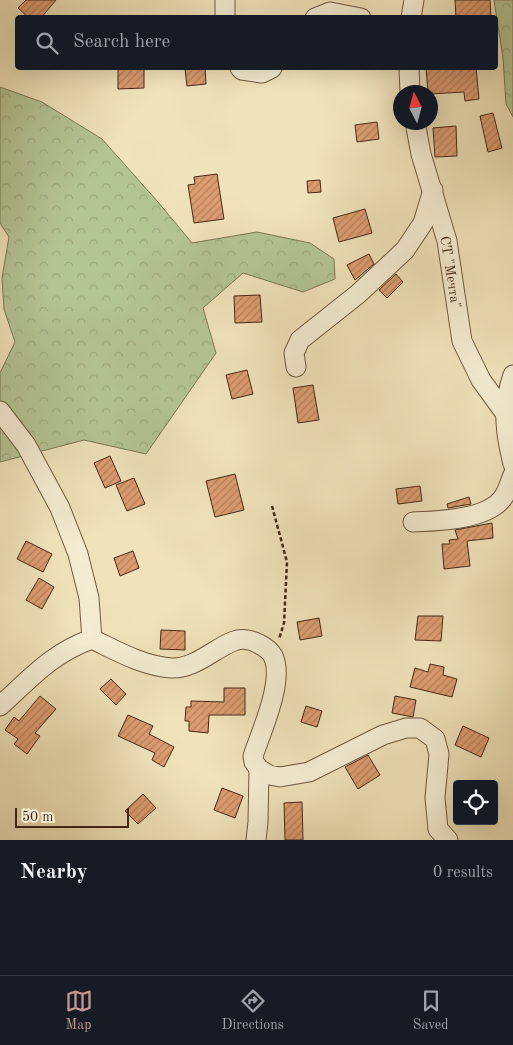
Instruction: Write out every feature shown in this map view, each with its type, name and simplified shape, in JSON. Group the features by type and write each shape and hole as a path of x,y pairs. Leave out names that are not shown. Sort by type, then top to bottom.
{"street":[{"path":"225,0 225,15"},
{"path":"412,15 414,0"},
{"path":"322,15 330,12 346,15"},
{"path":"242,70 262,73 268,70"},
{"path":"403,70 407,85"},
{"path":"409,70 409,85"},
{"name":"СТ \"Мечта\"","path":"417,130 447,241 462,341 481,380 505,413"},
{"path":"296,368 294,354 300,340 358,294 404,250 423,223 432,190"},
{"path":"513,375 507,393 505,413 508,444 513,464"},
{"path":"0,411 26,445 60,508 78,554 89,598 92,639"},
{"path":"413,522 468,517 486,511 503,498 513,475"},
{"path":"0,706 52,658 73,646 92,639 122,654 149,664 172,668 186,666 236,640 253,640 267,648 274,657 276,677 270,711 253,756 254,762 259,769 269,775 280,777 308,772 383,735 406,728 420,728 435,739 438,754 435,798 438,828 445,839"},
{"path":"256,840 259,769"}],"path":[{"path":"272,506 287,562 284,623 274,657"}],"green space":[{"path":"494,0 513,0 513,117 506,104 503,58 498,15 496,15"},
{"path":"0,87 42,102 102,139 192,243 257,232 310,243 334,259 335,279 303,292 243,273 203,308 216,353 146,454 84,440 0,462 0,373 15,342 4,309 2,278 9,237 0,223"}],"building":[{"path":"26,0 56,0 44,15 26,15 18,8"},
{"path":"455,0 490,0 491,15 456,15"},
{"path":"118,70 144,70 144,88 118,89"},
{"path":"185,70 205,70 206,84 187,86"},
{"path":"426,70 476,70 479,99 465,101 464,92 438,94 438,85 427,85"},
{"path":"493,113 502,148 488,152 480,116"},
{"path":"377,122 379,139 357,142 355,125"},
{"path":"456,126 457,156 435,157 433,130 438,130 438,128"},
{"path":"217,174 224,219 194,223 188,185 195,184 194,177"},
{"path":"320,180 321,192 308,193 307,181"},
{"path":"365,209 372,233 339,242 333,218"},
{"path":"369,254 374,264 355,280 347,265"},
{"path":"396,274 403,282 387,298 379,290"},
{"path":"260,295 262,322 235,323 234,296"},
{"path":"247,370 253,394 232,399 226,375"},
{"path":"313,385 319,420 298,423 293,388"},
{"path":"110,456 121,481 105,488 94,463"},
{"path":"235,474 244,510 215,517 206,481"},
{"path":"134,478 145,504 127,511 116,485"},
{"path":"420,486 422,501 398,504 396,489"},
{"path":"469,497 471,504 448,508 447,504"},
{"path":"492,523 493,538 467,541 470,566 444,569 442,544 450,544 449,540 458,539 455,530"},
{"path":"26,541 52,554 43,572 17,559"},
{"path":"133,551 139,568 120,576 114,558"},
{"path":"39,578 54,587 42,609 26,600"},
{"path":"418,616 443,616 441,641 415,640"},
{"path":"319,618 322,636 300,640 297,622"},
{"path":"161,630 185,631 185,650 160,649"},
{"path":"430,664 444,667 443,675 457,679 452,697 410,687 415,668 428,672"},
{"path":"111,679 126,694 116,705 100,689"},
{"path":"224,688 245,688 245,715 209,715 208,733 189,731 189,721 185,721 186,707 191,707 191,701 224,702"},
{"path":"40,696 56,709 35,733 40,736 27,754 14,744 18,739 5,730 14,717 19,721"},
{"path":"395,696 416,700 413,717 392,713"},
{"path":"306,706 322,711 317,727 301,722"},
{"path":"128,715 153,726 149,734 174,747 164,767 152,760 155,753 118,736"},
{"path":"463,726 489,738 481,757 455,745"},
{"path":"368,755 380,775 358,789 345,767"},
{"path":"222,788 243,796 235,818 214,810"},
{"path":"143,794 156,808 138,824 125,811"},
{"path":"302,802 303,840 285,840 284,803"}]}
